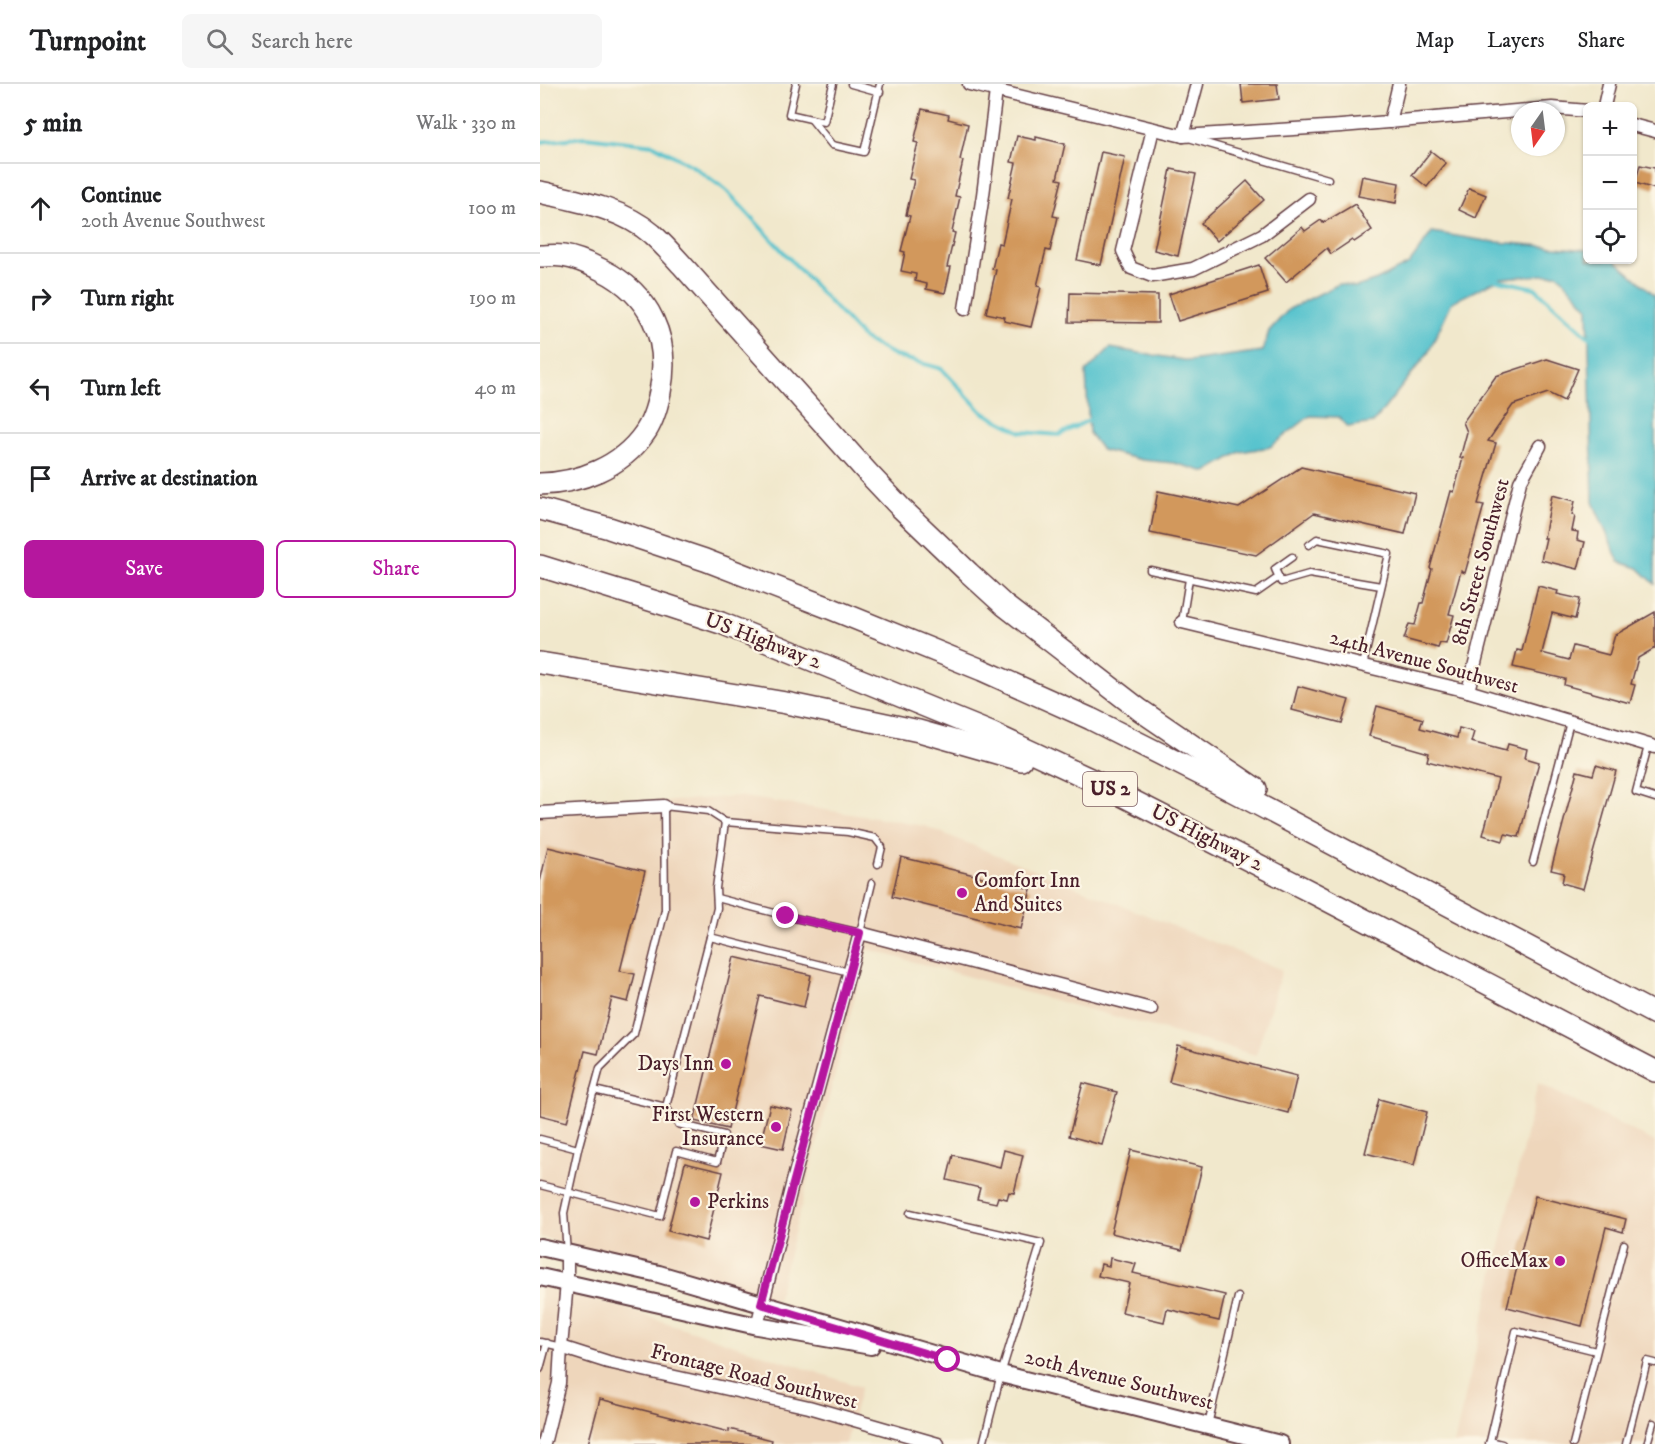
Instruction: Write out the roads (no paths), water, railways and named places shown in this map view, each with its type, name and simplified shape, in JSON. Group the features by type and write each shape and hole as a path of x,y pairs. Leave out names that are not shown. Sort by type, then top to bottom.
{"highway":[{"path":"540,192 588,204 625,217 651,233 867,472 939,545 1004,605 1140,710 1236,777 1305,819 1351,853"},
{"path":"540,256 562,256 585,262 614,276 628,287 643,302 652,317 661,339 663,369 658,403 652,420 634,446 611,464 579,478 565,483 540,484"},
{"name":"US 2","path":"540,509 609,528 705,560 982,670 1091,719 1649,1009"},
{"name":"US Highway 2","path":"540,566 731,627 991,733 1136,802 1655,1071"},
{"path":"540,663 786,704 919,731 1009,755 1136,802"}],"street":[{"path":"969,84 1183,136 1552,108 1583,111"},
{"path":"1183,136 1197,84"},
{"path":"1390,122 1399,84"},
{"path":"1605,102 1609,84"},
{"path":"964,309 983,195 996,91"},
{"path":"1637,126 1655,131"},
{"path":"1153,129 1123,251 1131,268 1152,276 1193,269 1262,235 1309,199"},
{"name":"8th Street Southwest","path":"1468,692 1520,482 1540,446"},
{"name":"24th Avenue Southwest","path":"1182,622 1468,692 1651,746"},
{"path":"540,813 664,806"},
{"path":"756,1326 860,933 1151,1009"},
{"name":"20th Avenue Southwest","path":"540,1247 659,1274 948,1360 1280,1444"},
{"path":"544,1444 545,1416 559,1383 567,1283 567,1253"},
{"name":"20th Avenue Southwest","path":"540,1277 756,1326 948,1360"},
{"name":"Frontage Road Southwest","path":"561,1347 608,1362 810,1407 938,1444"}],"lane":[{"path":"796,84 789,114 824,122 832,84"},
{"path":"811,119 832,145 864,152 880,88 851,84"},
{"path":"1183,136 1328,179"},
{"path":"1309,545 1317,539 1389,554 1363,666"},
{"path":"1292,557 1275,569 1281,582 1309,574 1381,586"},
{"path":"1150,570 1256,593 1279,577"},
{"path":"1182,622 1189,579"},
{"path":"1533,862 1570,723"},
{"path":"1651,746 1636,792 1655,798"},
{"path":"567,1253 564,1213 578,1149 600,1068 634,1034 665,910 664,806 708,811 725,822 848,832 875,838 882,847 878,864"},
{"path":"666,1107 717,908 716,888 725,822"},
{"path":"717,898 860,933 873,883"},
{"path":"710,937 849,972"},
{"path":"540,1185 660,1215 676,1151 717,1162 724,1135 678,1124 666,1107 594,1090"},
{"path":"540,1139 578,1149"},
{"path":"909,1213 1041,1243 1001,1374 983,1444"},
{"path":"1573,1444 1624,1244"},
{"path":"1208,1425 1238,1297"},
{"path":"1502,1444 1489,1443 1516,1331 1596,1351"},
{"path":"540,1369 543,1342 561,1347"},
{"path":"1626,1444 1647,1361 1655,1363"},
{"path":"1647,1444 1653,1423"}],"water":[{"path":"1432,232 1486,241 1583,250 1583,264 1620,264 1655,295 1655,584 1638,568 1619,562 1593,502 1588,308 1558,274 1501,278 1452,302 1428,353 1373,423 1348,427 1339,417 1310,416 1270,447 1240,452 1206,472 1174,463 1142,460 1102,450 1089,433 1086,372 1110,348 1189,361 1263,351 1269,331 1289,309 1339,284 1356,287 1377,280 1409,264"}],"waterway":[{"path":"540,142 585,137 654,145 694,167 726,190 864,339 896,356 942,369 982,412 1021,432 1059,435 1091,419"},
{"path":"1493,279 1535,288 1591,339"}],"place":[{"name":"Comfort Inn And Suites","path":"962,893"},
{"name":"Days Inn","path":"726,1064"},
{"name":"First Western Insurance","path":"776,1127"},
{"name":"Perkins","path":"695,1202"},
{"name":"OfficeMax","path":"1560,1261"}]}
